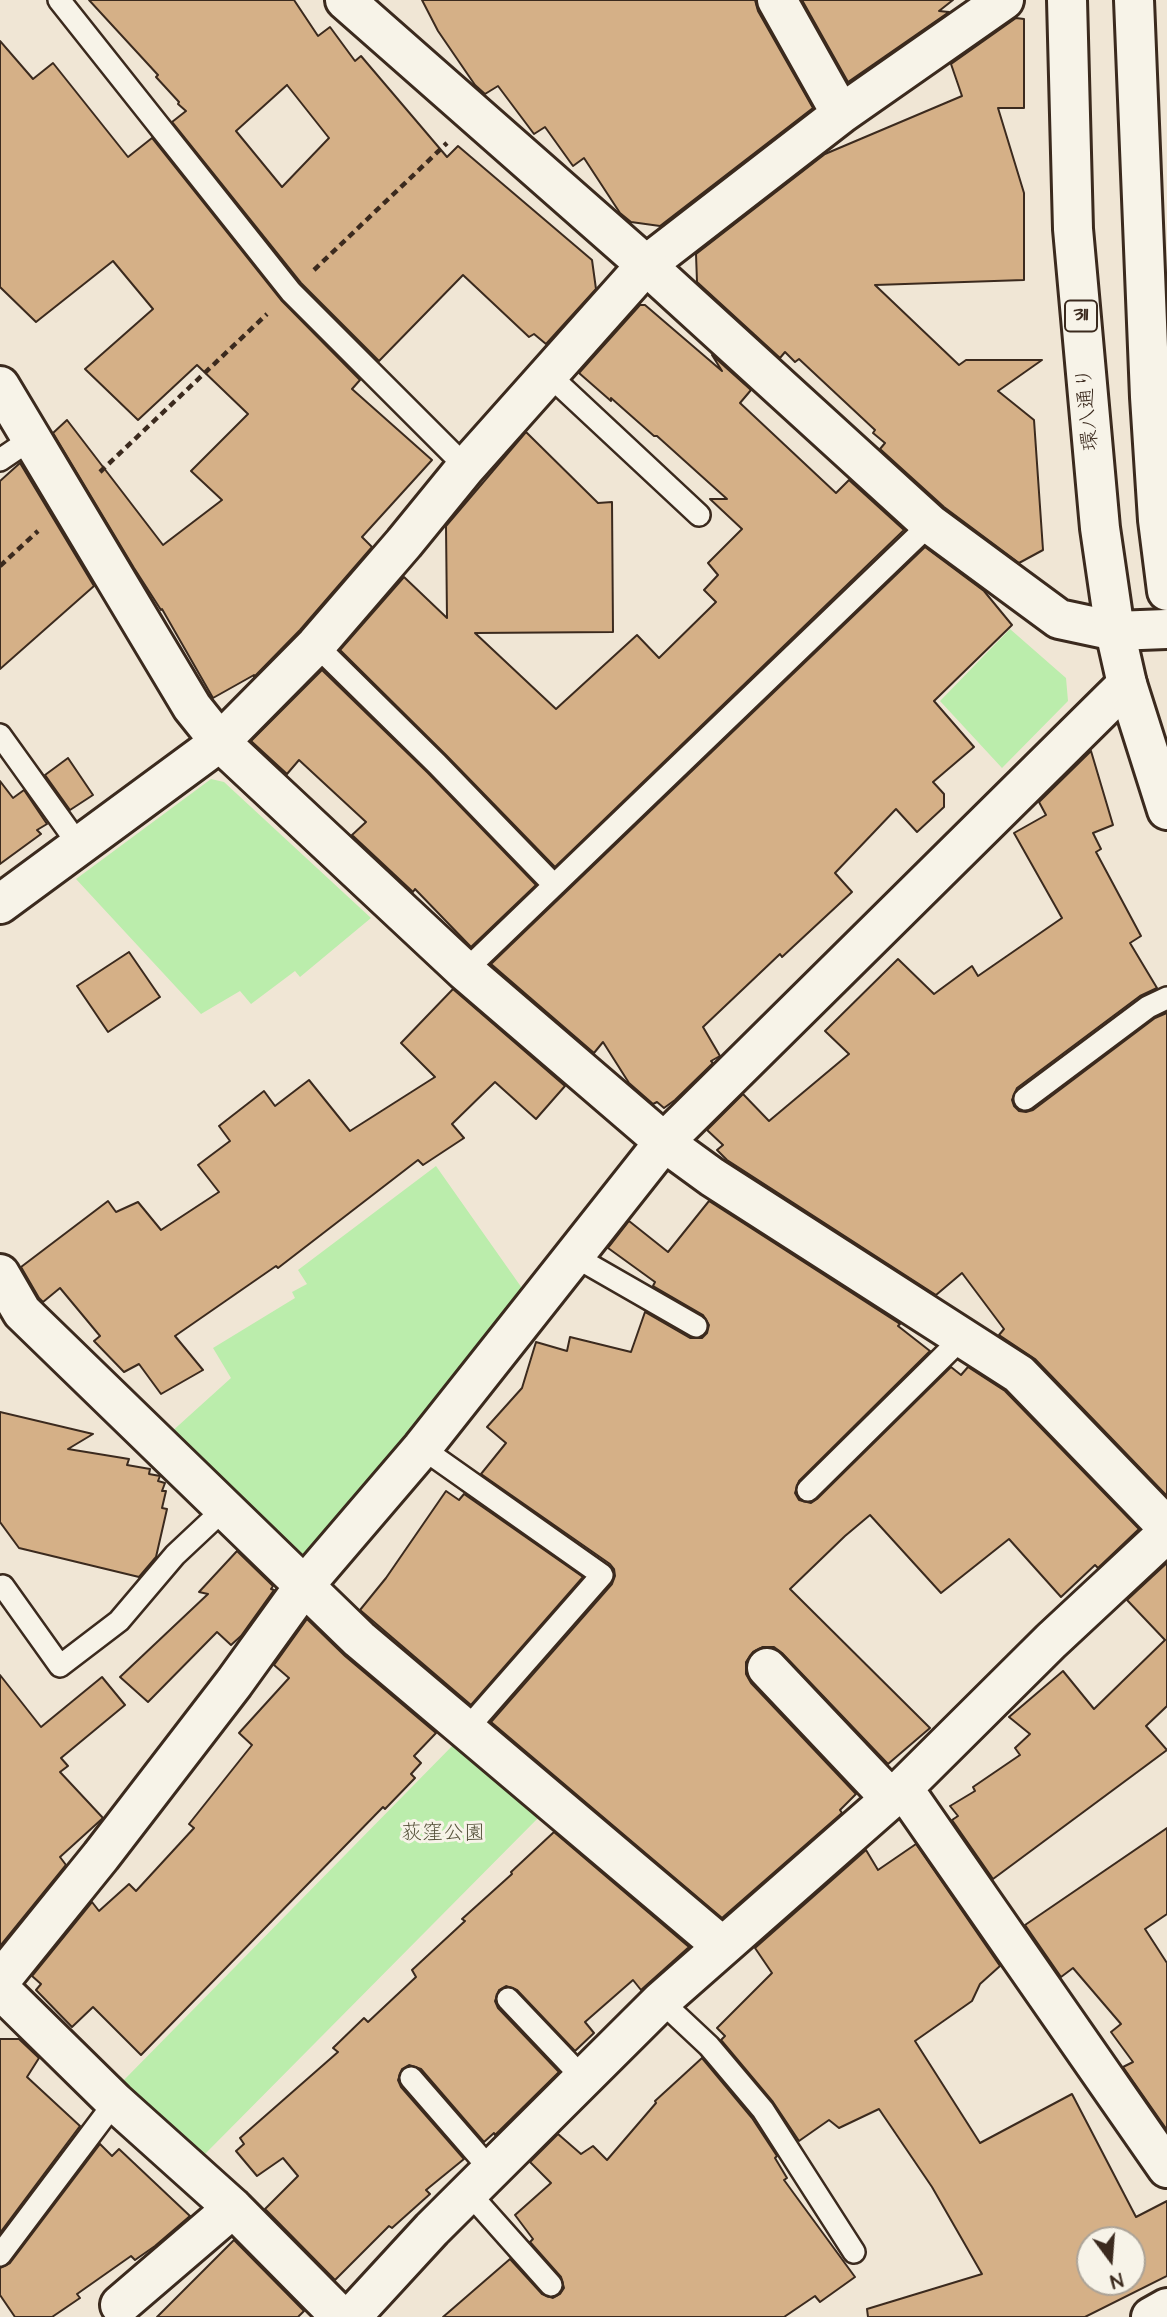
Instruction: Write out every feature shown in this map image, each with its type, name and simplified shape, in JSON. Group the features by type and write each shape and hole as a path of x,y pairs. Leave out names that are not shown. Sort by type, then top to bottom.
{"street":[{"path":"345,0 646,265 930,524 1059,619 1115,631 1167,629"},
{"path":"777,0 841,114"},
{"path":"0,904 220,742 316,645 404,544 466,467 646,265 841,114 1004,0"},
{"name":"環八通り","path":"1067,0 1073,229 1100,528 1115,631 1128,684 1167,810"},
{"path":"1134,0 1150,397 1158,520 1167,591"},
{"path":"0,386 192,707 220,742 465,971 664,1142 712,1177 1019,1374 1167,1527"},
{"path":"0,1981 109,1846 304,1586 422,1448 664,1142 1128,684"},
{"path":"0,1274 22,1312 359,1639 722,1946"},
{"path":"351,2317 432,2229 661,2001 897,1794 1051,1640 1167,1533"},
{"path":"767,1668 897,1794 1167,2168"},
{"path":"0,1989 115,2102 233,2208 341,2317"},
{"path":"120,2305 233,2208"},
{"path":"1151,2317 1167,2308"}],"lane":[{"path":"59,0 291,292 466,467"},
{"path":"549,375 699,515"},
{"path":"0,460 31,439"},
{"path":"465,971 930,524"},
{"path":"316,645 437,764 554,885"},
{"path":"0,735 79,845"},
{"path":"1025,1099 1147,1007 1167,998"},
{"path":"574,1256 696,1326"},
{"path":"808,1490 961,1339"},
{"path":"422,1448 602,1575 466,1730"},
{"path":"3,1586 60,1666 119,1621 175,1555 225,1508"},
{"path":"508,1999 583,2078"},
{"path":"661,2001 709,2046 764,2110 854,2252"},
{"path":"411,2078 551,2285"},
{"path":"0,2255 115,2102"}],"path":[{"path":"0,566 449,142"}],"green space":[{"path":"1010,629 1066,678 1068,701 1002,768 940,701"},
{"path":"211,779 224,782 371,918 300,977 295,971 251,1004 240,991 201,1014 76,879"},
{"path":"436,1166 524,1291 316,1558 294,1559 169,1434 231,1378 213,1348 295,1298 292,1292 307,1284 298,1270"},
{"name":"荻窪公園","path":"459,1739 544,1812 203,2156 123,2081"}],"building":[{"path":"89,0 294,0 318,36 330,27 355,61 361,56 447,157 458,146 592,260 596,289 546,344 534,334 529,337 463,275 379,361 301,283 172,122 186,111 156,77 158,75","holes":["287,85 329,138 282,187 236,131"]},
{"path":"422,0 755,0 758,11 813,108 660,226 631,222 620,213 584,158 573,166 545,127 534,134 498,86 485,94 475,85 438,31"},
{"path":"802,0 953,0 939,11 949,12 848,82"},
{"path":"1016,18 1024,19 1024,108 998,108 1024,193 1024,280 875,285 959,365 966,360 1042,360 998,391 1034,420 1043,550 1019,563 944,507 880,449 885,443 873,433 875,430 799,359 795,362 785,352 780,358 697,282 696,254 825,154 962,96 951,64"},
{"path":"0,41 33,79 53,63 128,157 152,138 281,300 360,380 352,389 432,460 362,537 372,547 300,630 254,677 213,698 162,609 134,568 53,433 67,420 163,545 222,500 191,471 248,414 197,365 138,420 85,369 153,309 113,261 36,322 0,287"},
{"path":"640,305 645,305 722,371 712,355 751,390 740,403 836,493 849,480 904,530 555,867 340,650 404,577 447,618 446,526 526,432 598,503 612,502 613,632 475,633 556,709 637,635 659,658 716,602 704,590 718,575 708,563 742,529 710,499 727,499 657,436 579,373"},
{"path":"20,463 94,586 0,669 0,481"},
{"path":"925,547 984,591 1012,625 934,701 974,747 933,782 944,794 944,807 917,832 896,809 835,873 852,892 782,957 780,954 703,1027 720,1056 711,1061 713,1063 664,1108 657,1102 653,1104 629,1083 603,1042 594,1053 491,964"},
{"path":"322,670 428,773 536,885 471,947 415,889 413,892 352,835 366,822 299,760 287,774 251,741"},
{"path":"1091,751 1113,825 1093,833 1101,849 1096,852 1141,936 1130,943 1157,988 1140,996 1017,1088 1012,1100 1019,1111 1033,1110 1155,1018 1167,1013 1167,1496 1035,1359 999,1335 1004,1329 962,1273 936,1295 727,1160 717,1150 723,1145 707,1130 743,1094 769,1121 849,1054 825,1031 898,959 934,994 972,966 978,976 1062,918 1014,833 1046,815 1039,802"},
{"path":"68,758 93,795 70,810 45,775"},
{"path":"0,781 13,798 24,790 47,824 37,830 41,834 0,864"},
{"path":"129,952 160,997 108,1032 77,986"},
{"path":"453,989 565,1086 536,1119 495,1082 452,1124 464,1138 423,1165 418,1160 278,1268 276,1266 175,1336 203,1370 161,1394 139,1364 124,1372 94,1341 100,1336 60,1288 43,1302 39,1298 21,1267 108,1201 116,1212 138,1202 161,1230 219,1192 198,1165 230,1141 219,1126 264,1091 275,1106 309,1080 350,1131 435,1077 401,1043"},
{"path":"709,1201 900,1324 898,1326 930,1351 799,1481 795,1493 799,1500 811,1503 817,1499 951,1367 961,1375 968,1367 1005,1391 1139,1529 1098,1568 1095,1565 1061,1597 1009,1539 941,1593 870,1515 845,1536 790,1589 930,1728 888,1764 782,1653 774,1647 763,1647 753,1652 746,1662 746,1674 751,1683 856,1794 840,1810 842,1813 722,1918 491,1722 612,1584 615,1576 610,1564 481,1474 506,1443 487,1427 522,1388 536,1342 567,1351 570,1337 631,1352 645,1312 690,1338 702,1338 707,1333 709,1325 703,1315 653,1286 655,1282 608,1248 629,1221 668,1252"},
{"path":"0,1412 93,1434 68,1449 129,1459 127,1465 150,1469 149,1474 160,1476 158,1481 165,1483 162,1491 166,1491 162,1508 167,1509 156,1557 139,1577 19,1548 0,1522"},
{"path":"446,1491 459,1500 464,1494 583,1577 471,1705 360,1610 386,1578"},
{"path":"237,1551 274,1590 241,1636 231,1645 217,1632 148,1702 120,1677 208,1594 199,1592"},
{"path":"1167,1563 1167,1706 1146,1726 1167,1750 993,1879 952,1820 958,1816 950,1806 975,1791 973,1787 1020,1755 1015,1748 1030,1734 1009,1717 1063,1671 1094,1709 1165,1640 1127,1600"},
{"path":"307,1619 345,1656 436,1733 414,1756 421,1763 411,1774 415,1778 385,1809 383,1807 141,2055 93,2007 72,2027 36,1990 41,1984 32,1976 92,1902 99,1911 129,1884 136,1891 194,1828 189,1824 252,1745 239,1733 289,1678 274,1665"},
{"path":"0,1675 41,1727 102,1677 125,1705 61,1758 68,1766 60,1772 103,1818 60,1857 66,1865 0,1946"},
{"path":"1167,1828 1167,1914 1145,1929 1167,1963 1167,2130 1123,2067 1133,2062 1111,2032 1121,2024 1073,1968 1061,1977 1025,1925"},
{"path":"554,1832 689,1947 641,1990 633,1980 585,2022 594,2033 575,2051 517,1990 506,1986 499,1990 495,2001 498,2008 559,2072 495,2135 494,2133 484,2142 421,2069 409,2065 402,2069 398,2080 401,2087 464,2159 426,2190 430,2194 392,2228 389,2226 335,2280 265,2209 298,2176 283,2158 257,2176 236,2151 244,2144 240,2138 338,2052 333,2048 364,2018 368,2022 416,1977 412,1970"},
{"path":"916,1844 1000,1966 980,1984 972,2001 915,2041 980,2143 1072,2094 1136,2217 1167,2201 1167,2276 1146,2286 1146,2226 1076,2226 1076,2296 1127,2296 1085,2317 868,2317 867,2309 982,2274 932,2187 879,2109 839,2128 829,2120 799,2141 773,2102 721,2040 725,2036 717,2028 772,1973 755,1948 866,1850 878,1870"},
{"path":"0,2039 19,2039 39,2058 27,2077 80,2126 0,2233"},
{"path":"702,2058 752,2118 777,2156 775,2158 787,2178 784,2180 855,2277 820,2302 815,2296 784,2317 443,2317 510,2259 542,2294 553,2298 560,2294 564,2288 561,2277 530,2242 533,2239 515,2215 551,2183 530,2162 558,2134 581,2154 593,2146 607,2160 655,2101"},
{"path":"100,2144 112,2156 119,2149 190,2216 135,2260 131,2256 77,2294 80,2298 52,2317 15,2317 0,2295 0,2268 10,2263"},
{"path":"234,2240 304,2311 298,2317 157,2317"}]}
